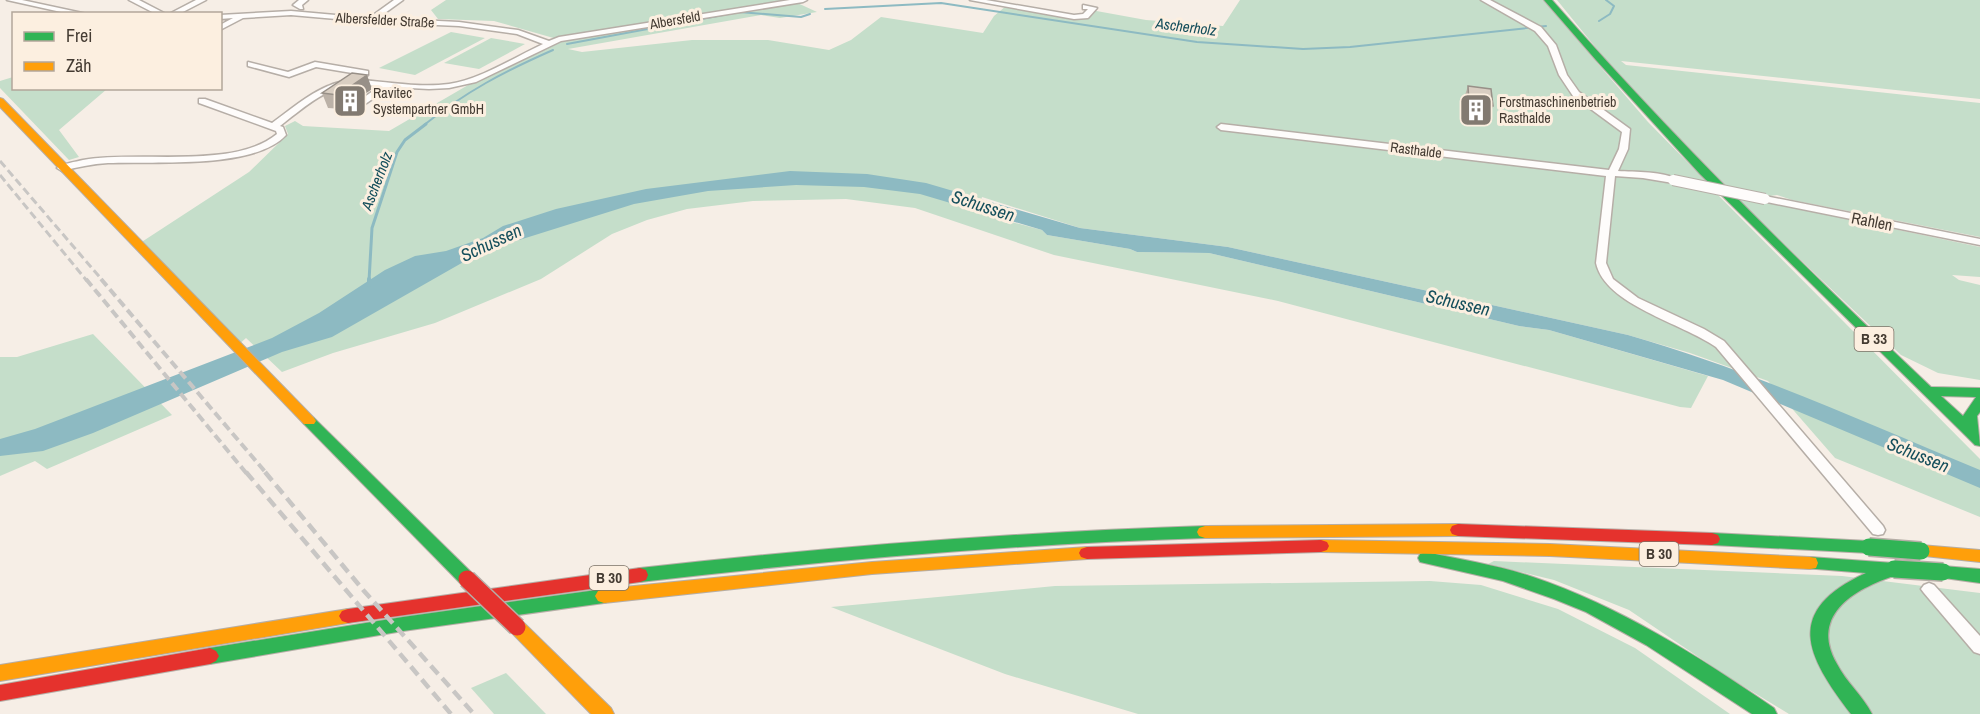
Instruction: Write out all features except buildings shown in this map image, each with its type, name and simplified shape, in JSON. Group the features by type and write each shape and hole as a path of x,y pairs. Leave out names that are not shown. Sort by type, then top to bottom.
{"main road":[{"name":"B 33","path":"1548,0 1619,82 1709,178 1976,437"},
{"path":"0,101 258,370 604,714"},
{"path":"1928,391 1980,393"},
{"path":"1976,437 1970,416 1980,401"},
{"name":"B 30","path":"0,673 354,614 657,572 1002,541 1223,532 1415,530 1631,535 1869,547 1980,556"},
{"name":"B 30","path":"0,693 432,620 645,591 960,562 1209,548 1389,548 1424,553 1710,556 1980,576"},
{"path":"1424,553 1525,580 1605,612 1643,631 1767,714"},
{"path":"1863,714 1839,687 1821,657 1818,626 1826,605 1845,588 1894,568"}],"street":[{"path":"10,0 73,12"},
{"path":"133,0 159,12"},
{"path":"176,12 202,0"},
{"path":"370,20 399,0"},
{"name":"Albersfeld","path":"547,43 803,0"},
{"path":"974,0 1074,17 1085,16 1093,8 1086,7"},
{"path":"1485,0 1535,27 1552,45 1563,75 1576,94 1627,131 1626,148 1611,175 1605,232 1599,254 1601,268 1609,282 1634,300 1703,332 1726,351 1878,530"},
{"name":"Albersfelder Straße","path":"222,17 291,13 370,20 492,26 518,32 547,43"},
{"path":"222,27 242,15"},
{"path":"273,127 311,98 333,86 353,82 429,87 473,80 547,43"},
{"path":"251,64 289,75 315,64 365,73 353,82"},
{"path":"352,110 387,85"},
{"path":"62,168 110,159 179,161 253,150 279,140 282,135 280,129 202,101"},
{"name":"Rasthalde","path":"1221,127 1611,175 1643,175 1673,180"},
{"name":"Rahlen","path":"1673,180 1980,242"},
{"path":"1929,589 1980,647"}],"green space":[{"path":"446,0 791,0 817,12 780,18 761,15 568,49 582,52 692,40 768,40 829,50 851,40 881,17 983,33 994,16 1006,6 1081,17 1091,10 1146,20 1223,26 1240,0 1543,0 1648,122 1709,184 1639,178 1715,192 1980,459 1980,517 1835,458 1768,381 1690,353 1628,335 1228,247 1080,228 982,197 978,213 1042,230 1047,235 1137,252 1209,253 1519,326 1549,330 1708,376 1691,408 1680,407 1278,301 1054,255 915,208 846,199 753,201 687,209 647,220 612,234 541,279 435,323 333,353 282,372 246,338 236,347 137,245 249,172 288,134 285,126 295,121 303,126 389,131 494,70 557,39 494,21 438,19 431,10"},
{"path":"1557,0 1980,0 1980,99 1621,61 1626,65 1980,103 1980,237 1792,200 1777,195 1770,196 1728,188 1618,75"},
{"path":"451,32 485,38 415,75 379,68"},
{"path":"491,38 525,44 479,69 444,63"},
{"path":"12,77 12,90 106,90 59,130 79,157 69,160 0,88 0,81"},
{"path":"1732,195 1980,247 1980,277 1952,275 1959,280 1980,285 1980,380 1938,373 1901,355"},
{"path":"93,334 172,415 47,469 35,461 0,476 0,357 17,357"},
{"path":"1494,561 1842,576 1980,593 1980,714 1789,714 1728,677 1629,610 1554,580 1488,564"},
{"path":"1430,581 1481,585 1558,609 1635,648 1730,714 1138,714 1005,674 831,607 1055,586"},
{"path":"506,673 546,714 494,714 471,688"}],"water":[{"name":"Schussen","path":"790,171 867,174 926,183 1080,228 1228,247 1628,335 1762,380 1980,470 1980,488 1723,380 1549,330 1519,326 1209,253 1137,252 1047,235 1042,230 920,194 864,187 796,185 708,191 634,204 481,252 332,337 282,352 93,433 43,451 0,456 0,439 35,429 272,338 319,313 385,270 415,256 446,251 483,238 503,226 556,209 646,189"}],"waterway":[{"name":"Ascherholz","path":"1599,21 1610,14 1614,6 1606,0"},
{"name":"Ascherholz","path":"825,9 941,3 1197,42 1303,49 1350,47 1546,26"},
{"name":"Ascherholz","path":"567,44 739,12 801,17 810,14"},
{"name":"Ascherholz","path":"424,125 486,83 553,50"},
{"name":"Ascherholz","path":"369,281 372,228 397,152 405,140 426,124"}],"railway":[{"path":"0,161 103,281"},
{"path":"0,175 87,281"},
{"path":"86,279 247,474"},
{"path":"101,279 267,474"},
{"path":"246,472 451,714"},
{"path":"265,472 364,591 474,714"}],"traffic: fast":[{"path":"1548,0 1704,172 1813,281 1980,441"},
{"path":"1928,391 1980,393"},
{"path":"1971,433 1970,416 1980,401"},
{"path":"309,421 467,579"},
{"path":"640,575 922,547 1063,537 1205,532"},
{"path":"1712,539 1869,547"},
{"path":"1869,547 1921,551"},
{"path":"1426,558 1516,578 1592,608 1682,657 1767,714"},
{"path":"1810,563 1894,569"},
{"path":"1894,569 1943,572"},
{"path":"1862,714 1829,668 1821,648 1818,630 1823,614 1836,599 1857,585 1887,571"},
{"path":"1943,572 1980,576"},
{"path":"210,656 403,624 604,596"}],"traffic: slow":[{"path":"0,101 309,421"},
{"path":"1205,532 1458,530"},
{"path":"1321,546 1550,550 1810,563"},
{"path":"1921,551 1980,556"},
{"path":"604,596 872,568 1087,553"},
{"path":"0,673 348,616"},
{"path":"517,627 604,714"}],"traffic: jam":[{"path":"1458,530 1712,539"},
{"path":"1087,553 1321,546"},
{"path":"348,616 640,575"},
{"path":"467,579 517,627"},
{"path":"0,693 210,656"}],"place":[{"name":"Ravitec Systempartner GmbH","path":"350,101"},
{"name":"Forstmaschinenbetrieb Rasthalde","path":"1476,110"}]}
